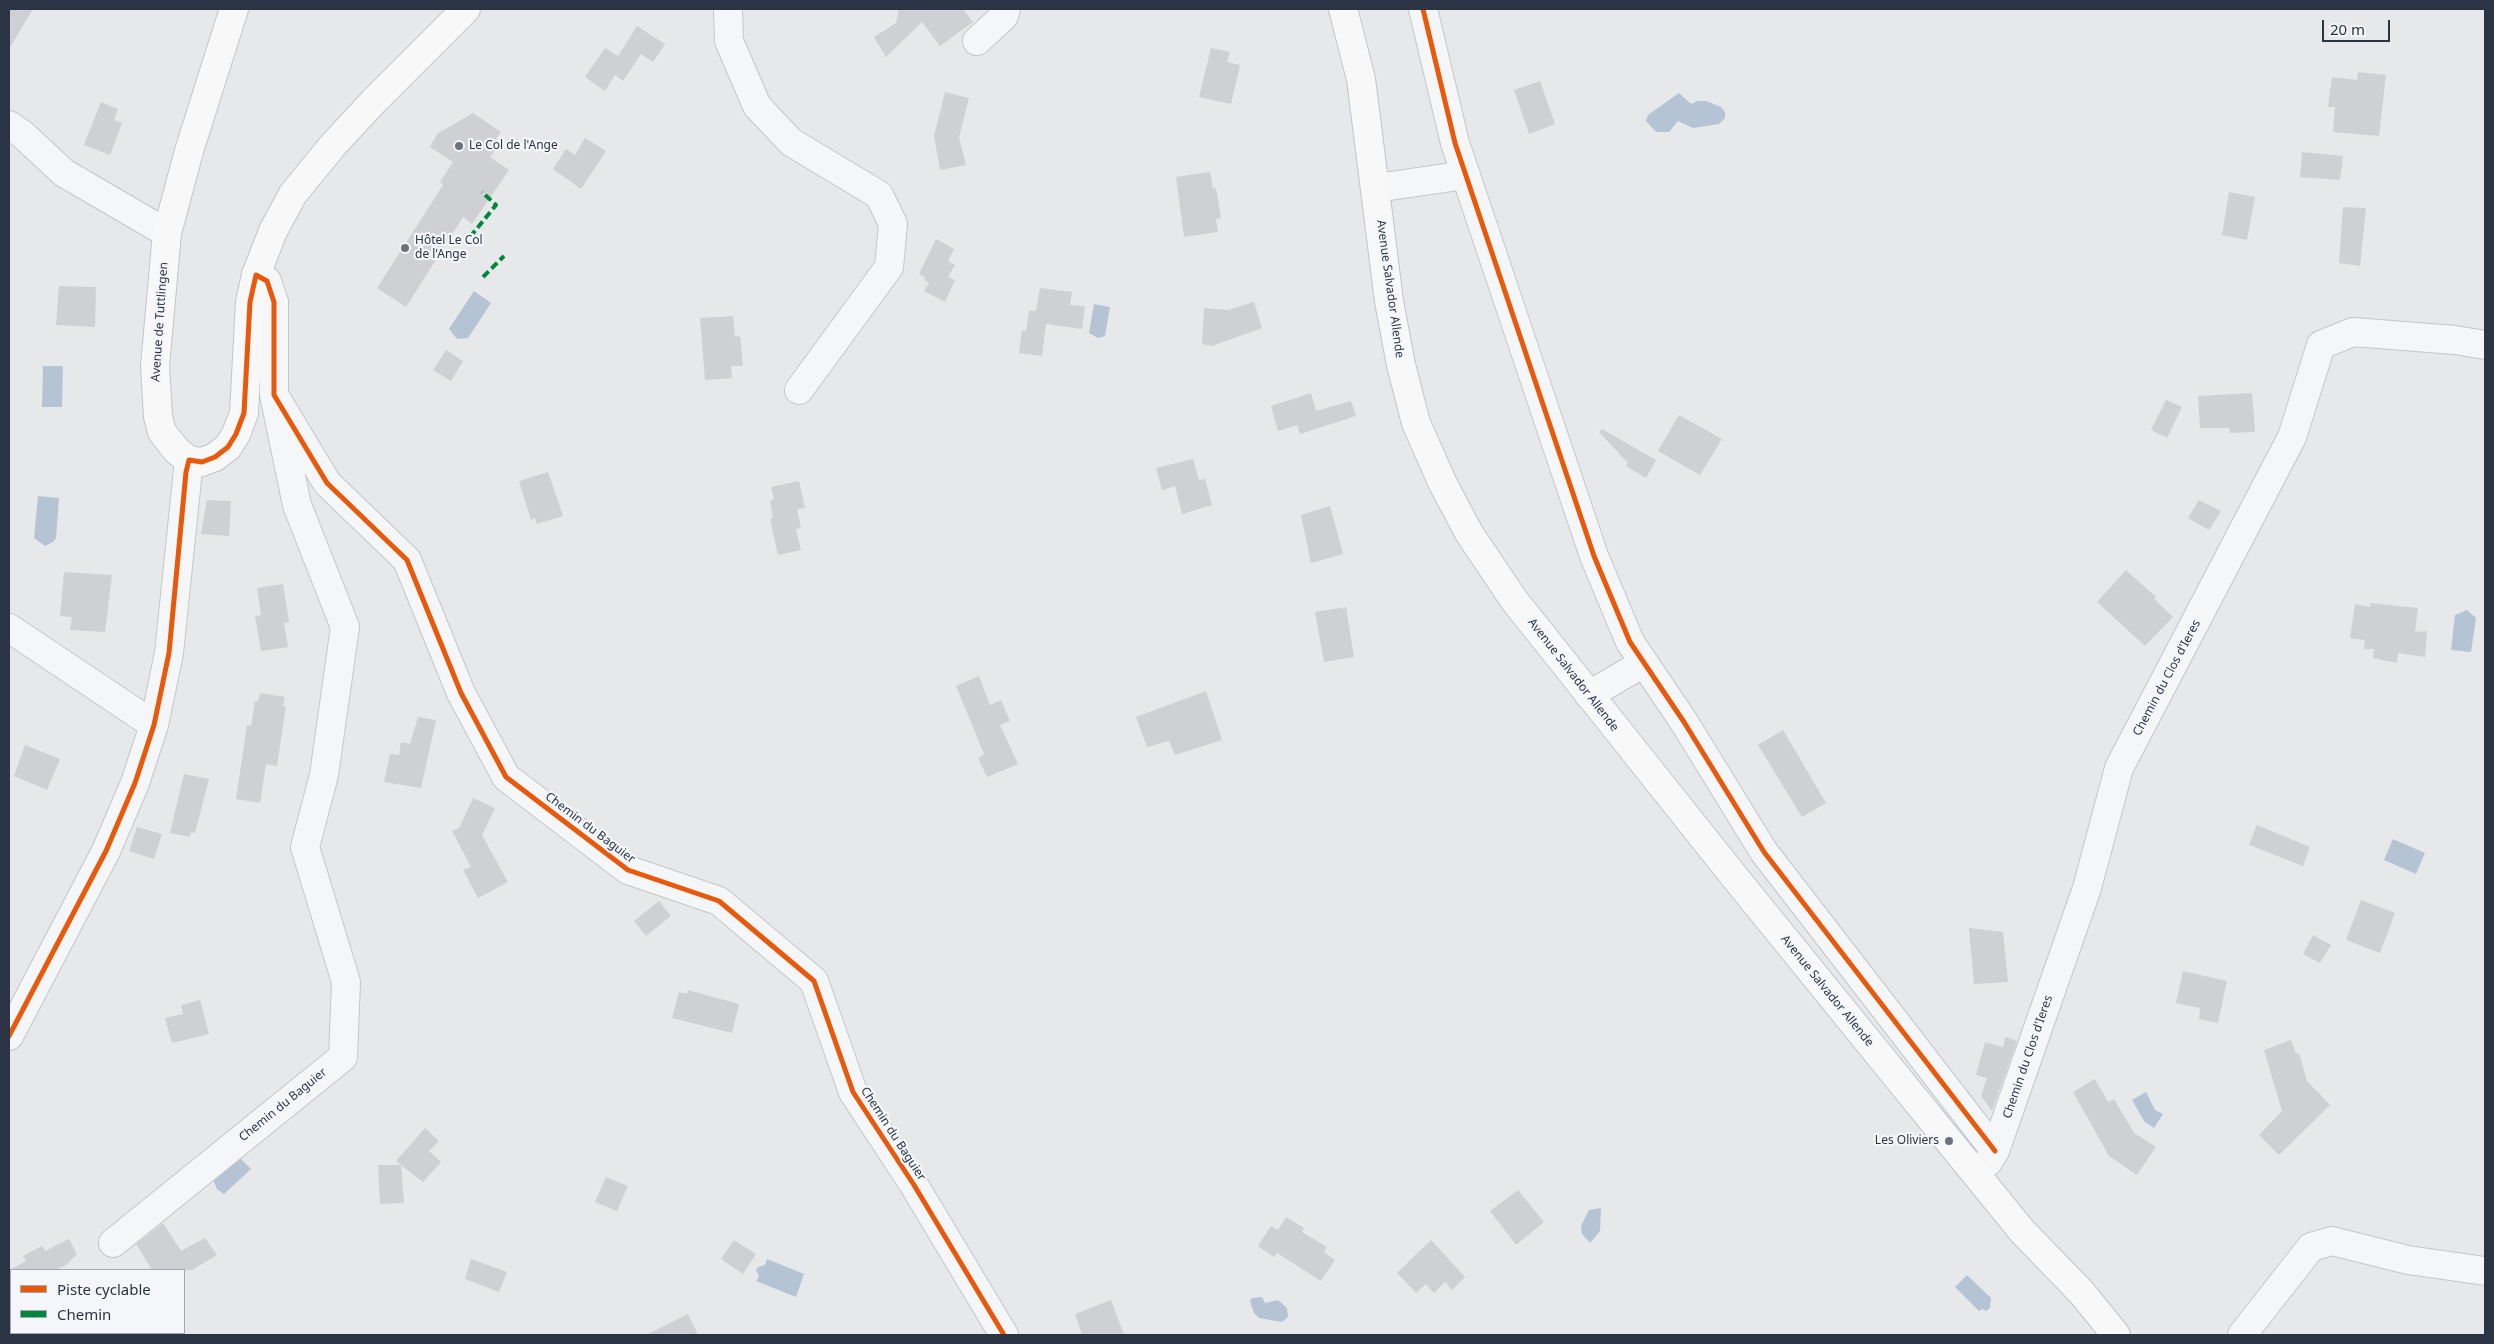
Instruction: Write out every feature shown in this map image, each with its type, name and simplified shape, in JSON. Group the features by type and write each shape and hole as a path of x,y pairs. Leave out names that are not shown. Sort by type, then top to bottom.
{"main road":[{"name":"Avenue de Tuttlingen","path":"189,460 169,444 162,432 157,408 155,366 167,233 189,151 234,9"},
{"path":"189,460 202,462 215,457 228,447 236,434 244,413 248,318 256,275 273,230 293,194 334,144 374,101 466,9"},
{"name":"Avenue Salvador Allende","path":"1342,10 1361,79 1389,301 1401,365 1416,423 1443,484 1468,533 1514,600 1589,695 1978,1177 2022,1231 2082,1293 2116,1335"},
{"name":"Avenue Salvador Allende","path":"2022,1231 2092,1335"}],"street":[{"path":"728,9 729,41 757,106 790,142 879,195 893,224 889,267 799,390"},
{"path":"976,41 1004,16 1006,9"},
{"path":"1423,9 1455,143 1594,556 1630,642 1684,722 1764,852 1995,1151"},
{"path":"9,124 64,173 167,233"},
{"path":"1376,188 1466,175"},
{"name":"Chemin du Baguier","path":"113,1243 343,1057 346,982 305,848 324,776 345,627 297,505 274,395 274,302 267,281 256,275"},
{"name":"Chemin du Clos d'Ieres","path":"1978,1177 1995,1151 2087,888 2119,768 2292,438 2321,345 2353,332 2455,340 2485,345"},
{"name":"Chemin du Baguier","path":"274,395 326,483 407,560 461,693 506,777 628,870 719,901 814,981 853,1092 914,1185 1004,1335"},
{"path":"9,1036 106,850 135,783 154,725 169,653 189,460"},
{"path":"9,628 154,725"},
{"path":"1589,695 1644,663"},
{"path":"2242,1335 2311,1247 2332,1241 2408,1260 2485,1271"}],"water":[{"path":"1679,93 1691,104 1697,101 1706,101 1721,107 1725,112 1725,118 1719,124 1693,128 1678,121 1669,132 1656,132 1646,121 1648,115"},
{"path":"474,291 491,303 468,338 457,339 449,329"},
{"path":"1094,304 1110,307 1105,336 1098,338 1089,333"},
{"path":"43,366 63,366 62,407 42,407"},
{"path":"38,496 59,498 56,538 45,546 34,538"},
{"path":"2467,610 2476,618 2471,652 2451,650 2455,615"},
{"path":"2393,839 2425,853 2416,874 2384,860"},
{"path":"2146,1092 2155,1110 2163,1114 2154,1128 2144,1121 2132,1100"},
{"path":"238,1156 251,1169 224,1194 217,1189 213,1180"},
{"path":"1601,1208 1600,1231 1590,1243 1582,1234 1581,1226 1589,1210"},
{"path":"767,1259 804,1274 796,1297 756,1281 759,1277 756,1270 758,1267 765,1265"},
{"path":"1967,1275 1991,1298 1990,1308 1986,1311 1982,1309 1979,1311 1955,1287"},
{"path":"1262,1297 1265,1303 1278,1300 1287,1308 1288,1317 1282,1322 1259,1318 1254,1313 1250,1301 1252,1298"}],"building":[{"path":"9,9 33,9 9,49"},
{"path":"899,9 963,9 973,22 940,46 922,22 886,57 874,37 896,23"},
{"path":"637,26 665,44 653,62 641,54 623,81 615,75 605,91 585,77 605,48 618,56"},
{"path":"1211,48 1230,52 1227,62 1240,65 1231,104 1199,97"},
{"path":"2358,72 2386,75 2379,136 2333,132 2335,107 2328,107 2332,77 2357,80"},
{"path":"1540,81 1555,124 1529,134 1514,90"},
{"path":"945,92 969,98 959,137 966,165 940,170 934,136"},
{"path":"101,102 118,109 114,120 122,123 110,155 84,145"},
{"path":"473,113 501,132 492,145 497,148 490,157 509,170 472,224 463,217 406,307 377,288 443,185 440,182 453,162 430,147 437,134"},
{"path":"585,138 606,151 581,189 553,169 566,149 575,155"},
{"path":"2302,152 2343,156 2340,180 2300,177"},
{"path":"1210,172 1213,189 1216,188 1221,218 1216,219 1218,232 1184,237 1176,177"},
{"path":"2229,192 2255,197 2247,240 2222,235"},
{"path":"2343,207 2366,208 2360,266 2339,263"},
{"path":"936,239 954,249 948,261 955,265 948,277 955,280 945,302 924,291 929,283 924,280 925,277 919,274"},
{"path":"59,286 96,287 95,327 56,325"},
{"path":"1040,288 1072,292 1070,305 1085,306 1082,329 1046,324 1042,356 1019,353 1022,330 1026,331 1029,311 1036,311"},
{"path":"1254,302 1262,328 1212,346 1202,344 1204,308 1228,310"},
{"path":"733,316 735,337 740,336 743,366 731,366 732,378 705,380 700,318"},
{"path":"446,350 463,361 451,381 433,370"},
{"path":"1311,393 1316,411 1351,401 1356,416 1300,434 1297,425 1278,431 1271,406"},
{"path":"2252,393 2255,432 2230,433 2229,428 2200,428 2198,396"},
{"path":"2166,400 2182,407 2167,438 2151,430"},
{"path":"1679,415 1722,439 1700,475 1658,451"},
{"path":"1602,429 1656,460 1646,478 1626,466 1628,463 1599,432"},
{"path":"1193,459 1199,480 1205,479 1212,505 1182,514 1175,486 1162,490 1156,468"},
{"path":"548,472 563,516 537,524 535,518 531,520 519,481"},
{"path":"799,481 805,508 797,509 801,528 796,529 801,550 778,555 770,519 773,518 770,500 774,499 771,487"},
{"path":"207,500 231,501 229,536 201,534"},
{"path":"2199,500 2221,511 2209,530 2188,518"},
{"path":"1330,506 1343,554 1311,563 1301,515"},
{"path":"2126,570 2156,597 2154,599 2173,617 2145,646 2097,602"},
{"path":"64,572 112,575 105,632 70,630 72,617 60,616"},
{"path":"283,584 289,622 284,623 288,647 261,651 255,616 261,615 257,588"},
{"path":"2370,603 2418,608 2415,632 2427,631 2425,657 2398,653 2397,663 2373,658 2374,649 2364,649 2365,640 2350,638 2355,604 2370,607"},
{"path":"1346,607 1354,657 1324,662 1315,612"},
{"path":"979,676 990,705 1001,700 1010,721 1000,725 1018,764 987,777 978,758 984,754 956,686"},
{"path":"1206,691 1222,740 1175,755 1169,741 1147,747 1136,717"},
{"path":"260,693 285,697 283,706 286,706 277,766 266,764 260,803 236,799 247,725 251,726 255,701 258,702"},
{"path":"418,717 436,720 421,788 384,782 390,754 399,755 401,742 410,744"},
{"path":"1783,730 1826,803 1802,817 1758,745"},
{"path":"25,745 60,759 47,790 14,776"},
{"path":"184,774 209,779 195,833 191,832 190,837 170,833"},
{"path":"473,798 495,808 482,835 508,882 478,898 463,870 471,867 452,831 459,828"},
{"path":"2257,825 2310,847 2303,866 2249,845"},
{"path":"137,827 162,834 154,859 129,851"},
{"path":"2361,900 2395,913 2380,953 2346,940"},
{"path":"659,901 671,916 646,936 634,921"},
{"path":"1969,928 2003,932 2008,982 1974,984"},
{"path":"2313,935 2331,945 2320,963 2303,954"},
{"path":"2183,971 2227,981 2218,1023 2199,1019 2200,1008 2176,1003"},
{"path":"688,990 739,1004 732,1033 672,1018 679,992 687,994"},
{"path":"200,1000 209,1034 172,1043 165,1018 183,1014 181,1005"},
{"path":"2005,1037 2017,1041 1992,1111 1981,1096 1987,1078 1976,1075 1985,1042 2003,1047"},
{"path":"2291,1040 2296,1054 2299,1053 2307,1081 2330,1105 2279,1155 2259,1135 2282,1111 2264,1050"},
{"path":"2095,1079 2108,1102 2114,1099 2134,1133 2156,1147 2137,1175 2109,1156 2073,1092"},
{"path":"425,1128 439,1141 429,1151 441,1162 423,1182 396,1161"},
{"path":"378,1165 401,1165 404,1203 380,1204"},
{"path":"606,1177 628,1186 617,1211 595,1202"},
{"path":"1518,1190 1544,1222 1516,1245 1490,1211"},
{"path":"1286,1217 1304,1228 1302,1232 1327,1247 1324,1252 1335,1260 1321,1281 1277,1253 1274,1257 1258,1246 1271,1226 1278,1230"},
{"path":"163,1223 181,1251 205,1238 217,1255 192,1270 148,1269 151,1268 136,1244"},
{"path":"69,1239 77,1254 67,1264 58,1269 12,1269 26,1261 23,1256 42,1246 45,1251"},
{"path":"734,1240 756,1254 743,1274 721,1259"},
{"path":"1431,1240 1465,1277 1452,1290 1445,1282 1434,1293 1426,1284 1416,1293 1397,1273"},
{"path":"471,1259 507,1272 499,1292 465,1279"},
{"path":"1111,1300 1124,1335 1082,1335 1075,1314"},
{"path":"688,1314 698,1335 646,1335"}],"marked path":[{"path":"470,237 496,205 482,192"},
{"path":"483,277 504,256"}],"cycle path":[{"path":"1423,9 1455,143 1594,556 1630,642 1684,722 1764,852 1995,1151"},
{"path":"9,1036 106,851 135,783 154,725 169,653 186,472 189,460 202,462 215,457 228,447 236,434 244,413 250,302 256,275 267,281 274,302 274,395 327,483 407,560 461,693 506,777 628,870 719,901 814,981 853,1092 914,1185 1004,1335"}],"place":[{"name":"Le Col de l'Ange","path":"459,146"},
{"name":"Hôtel Le Col de l'Ange","path":"405,248"},
{"name":"Les Oliviers","path":"1949,1141"}]}
